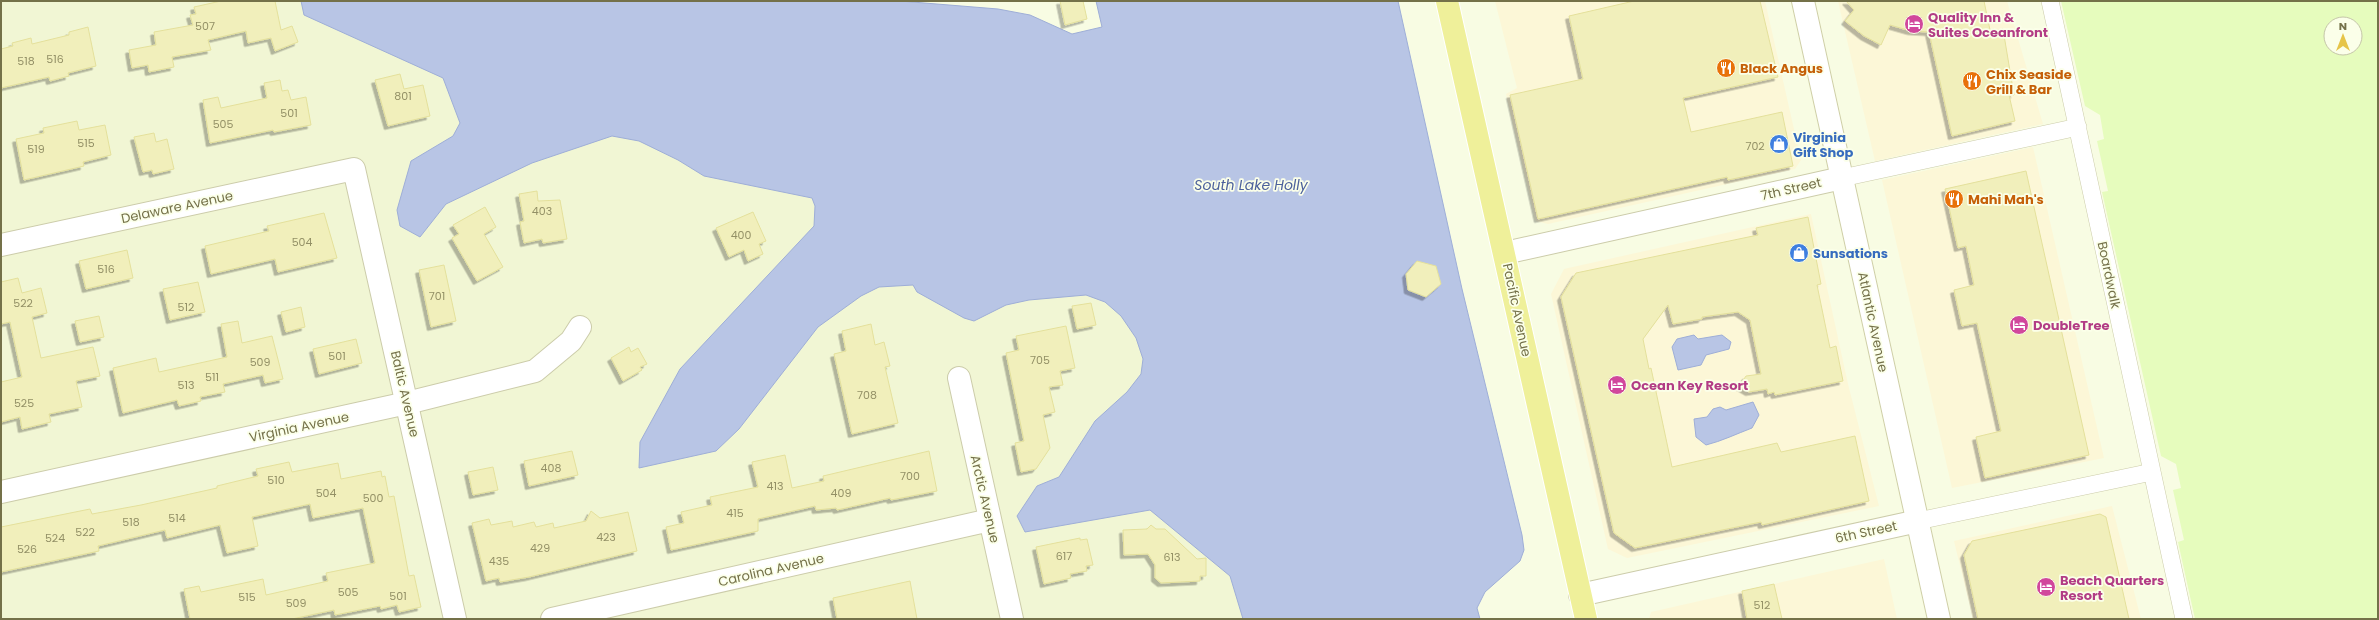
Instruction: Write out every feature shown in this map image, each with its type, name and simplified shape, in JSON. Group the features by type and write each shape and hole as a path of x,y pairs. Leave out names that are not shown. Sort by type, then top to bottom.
{"highway":[{"name":"Pacific Avenue","path":"1447,1 1505,253 1586,619"}],"street":[{"name":"Atlantic Avenue","path":"1803,1 1939,619"},
{"name":"Boardwalk","path":"2050,1 2184,619"},
{"name":"7th Street","path":"1505,253 2078,127"},
{"name":"Delaware Avenue","path":"1,245 354,169"},
{"name":"Baltic Avenue","path":"354,169 408,403 455,619"},
{"name":"Virginia Avenue","path":"1,492 408,403 534,371 570,341 580,327"},
{"name":"Arctic Avenue","path":"959,378 1012,619"},
{"name":"6th Street","path":"1580,595 1918,520 2152,472"},
{"name":"Carolina Avenue","path":"552,619 990,520"}],"shaded area":[{"path":"1,1 394,1 1231,284 1296,619 1,619"},
{"path":"1495,1 1765,1 1801,160 1795,169 1548,224 1536,221 1506,94 1517,88"},
{"path":"1838,1 2007,1 2043,124 1875,161"},
{"path":"2033,147 2104,458 1952,488 1882,180"},
{"name":"Ocean Key Resort","path":"1811,214 1848,384 1879,506 1627,558 1608,549 1551,294 1564,269"},
{"name":"Beach Quarters Resort","path":"2112,506 2141,619 1973,619 1954,541"},
{"path":"1884,559 1897,619 1649,619 1651,612"}],"sand":[{"path":"2061,1 2378,1 2378,619 2195,619 2178,542 2184,540 2173,490 2181,488 2176,464 2161,456 2102,192 2108,191 2097,141 2104,139 2100,115 2085,106"}],"water":[{"name":"South Lake Holly","path":"301,1 900,1 998,9 1030,15 1072,34 1102,27 1096,1 1398,1 1462,289 1522,535 1524,550 1520,561 1485,592 1477,608 1480,619 1243,619 1230,576 1150,510 1025,532 1017,516 1037,486 1059,477 1095,421 1127,392 1141,374 1143,359 1136,338 1121,316 1105,302 1086,295 1029,300 1006,305 974,321 964,318 917,292 913,285 879,287 861,296 818,327 739,429 716,451 639,468 640,442 680,369 814,226 815,206 812,198 704,176 678,160 639,141 612,136 532,163 446,204 420,237 400,226 397,210 411,161 453,136 460,123 443,78 304,15"},
{"path":"1694,335 1698,339 1722,335 1731,342 1729,349 1706,355 1701,365 1678,370 1672,347 1677,339"},
{"path":"1753,402 1759,415 1752,428 1706,445 1696,437 1694,419 1707,417 1713,409 1720,407 1726,410"}],"building":[{"path":"221,1 275,1 281,30 292,26 298,42 275,51 271,38 248,43 246,31 208,40 211,50 172,57 174,67 149,72 148,65 132,68 129,50 156,45 154,32 193,25 190,15 196,14 194,7"},
{"path":"1060,1 1083,1 1087,19 1065,25"},
{"path":"1634,1 1760,1 1778,77 1683,98 1691,132 1782,112 1793,166 1728,180 1727,177 1538,219 1510,95 1583,79 1569,16"},
{"path":"1846,1 1984,1 1990,30 1994,29 1995,31 2003,29 2014,95 2009,95 2015,121 1952,136 1929,32 1911,31 1890,25 1881,45 1864,36 1845,21 1854,10"},
{"path":"88,27 96,66 68,73 69,76 50,81 49,77 1,88 1,49 13,46 12,43 31,38 32,44 69,35 69,32"},
{"path":"400,74 404,89 423,85 430,116 388,126 375,80"},
{"path":"280,80 282,91 288,90 291,100 306,97 311,125 274,132 273,130 210,143 203,100 218,97 221,108 267,98 264,83"},
{"path":"77,121 79,130 105,125 111,155 83,162 84,166 24,180 16,139 44,133 43,128"},
{"path":"154,133 156,142 167,139 174,169 153,174 152,170 143,172 134,137"},
{"name":"DoubleTree","path":"2026,171 2089,455 1985,478 1976,437 2001,431 1977,323 1962,326 1954,290 1974,285 1966,246 1958,248 1945,189"},
{"path":"537,191 538,201 560,200 567,239 543,243 542,239 524,243 520,222 524,221 519,194"},
{"path":"485,207 496,227 484,234 503,267 477,281 452,238 459,234 453,225"},
{"path":"753,212 766,241 759,244 763,254 748,261 744,250 729,257 716,228"},
{"path":"324,213 337,258 278,272 275,259 211,274 205,246 269,231 267,226"},
{"name":"Ocean Key Resort","path":"1808,217 1821,284 1817,285 1830,348 1836,346 1843,381 1775,395 1774,392 1768,394 1767,389 1749,392 1739,386 1746,376 1761,374 1750,320 1738,312 1702,317 1702,319 1673,324 1668,305 1643,339 1649,369 1651,368 1672,467 1777,443 1781,452 1855,436 1869,501 1762,525 1761,522 1635,548 1614,533 1561,297 1576,273 1758,235 1756,228"},
{"path":"127,250 133,278 86,289 79,261"},
{"path":"1417,261 1436,266 1441,284 1426,297 1408,290 1406,274"},
{"path":"444,265 456,321 431,327 419,270"},
{"path":"18,278 22,293 41,288 47,313 32,317 41,358 93,347 100,376 76,381 82,407 49,414 51,422 22,429 20,417 1,422 1,382 22,377 10,322 1,324 1,282"},
{"path":"198,282 205,312 170,320 163,289"},
{"path":"1091,303 1096,325 1077,329 1072,306"},
{"path":"301,307 305,327 286,332 281,312"},
{"path":"99,316 104,337 80,342 75,321"},
{"path":"238,321 242,343 272,336 283,379 265,383 263,375 223,384 225,392 200,397 201,401 179,406 177,400 123,413 113,368 156,358 159,372 227,357 221,324"},
{"path":"871,324 875,345 884,342 890,366 885,367 898,423 852,434 834,354 846,351 842,331"},
{"path":"1066,326 1075,368 1060,371 1063,385 1049,387 1055,412 1043,415 1050,448 1036,469 1021,472 1015,443 1024,441 1006,353 1019,350 1016,336"},
{"path":"356,339 362,363 319,374 313,349"},
{"path":"629,347 631,352 638,348 647,364 640,367 642,370 623,381 611,358"},
{"path":"572,451 578,475 529,486 524,461"},
{"path":"929,451 937,491 891,500 890,498 837,510 836,508 816,510 815,506 758,519 758,531 671,550 666,527 684,523 681,512 712,505 710,497 758,487 752,462 785,455 792,488 824,481 823,476"},
{"path":"289,462 292,472 338,463 341,479 381,471 382,477 385,476 389,497 394,496 409,576 414,575 421,607 399,612 397,605 381,609 380,606 335,615 334,610 292,619 190,619 184,589 199,586 201,592 263,579 266,595 328,581 326,573 375,563 363,508 313,518 310,504 252,517 258,546 227,553 220,525 167,538 165,530 98,546 99,551 1,572 1,527 90,509 92,514 217,488 217,486 258,476 256,469"},
{"path":"493,467 498,490 473,495 468,472"},
{"path":"591,511 600,518 628,512 637,551 529,577 500,582 499,578 486,581 472,523 489,519 491,525 512,521 513,527 534,522 536,527 553,523 554,528 586,521"},
{"name":"Beach Quarters Resort","path":"2100,514 2106,517 2129,619 1978,619 1964,555 1972,541"},
{"path":"1151,525 1156,529 1165,529 1197,559 1206,558 1206,576 1200,576 1200,581 1161,583 1155,578 1155,565 1148,554 1124,555 1123,530 1147,529"},
{"path":"1080,538 1080,540 1087,539 1093,565 1086,566 1087,571 1070,574 1071,578 1044,584 1036,547"},
{"path":"910,581 917,619 837,619 833,598"},
{"path":"1774,584 1782,619 1747,619 1742,591"}],"place":[{"name":"Quality Inn & Suites Oceanfront","path":"1914,24"},
{"name":"Black Angus","path":"1726,68"},
{"name":"Chix Seaside Grill & Bar","path":"1972,81"},
{"name":"Virginia Gift Shop","path":"1779,144"},
{"name":"Mahi Mah's","path":"1954,199"},
{"name":"Sunsations","path":"1799,253"},
{"name":"DoubleTree","path":"2019,325"},
{"name":"Ocean Key Resort","path":"1617,385"},
{"name":"Beach Quarters Resort","path":"2046,587"}]}
